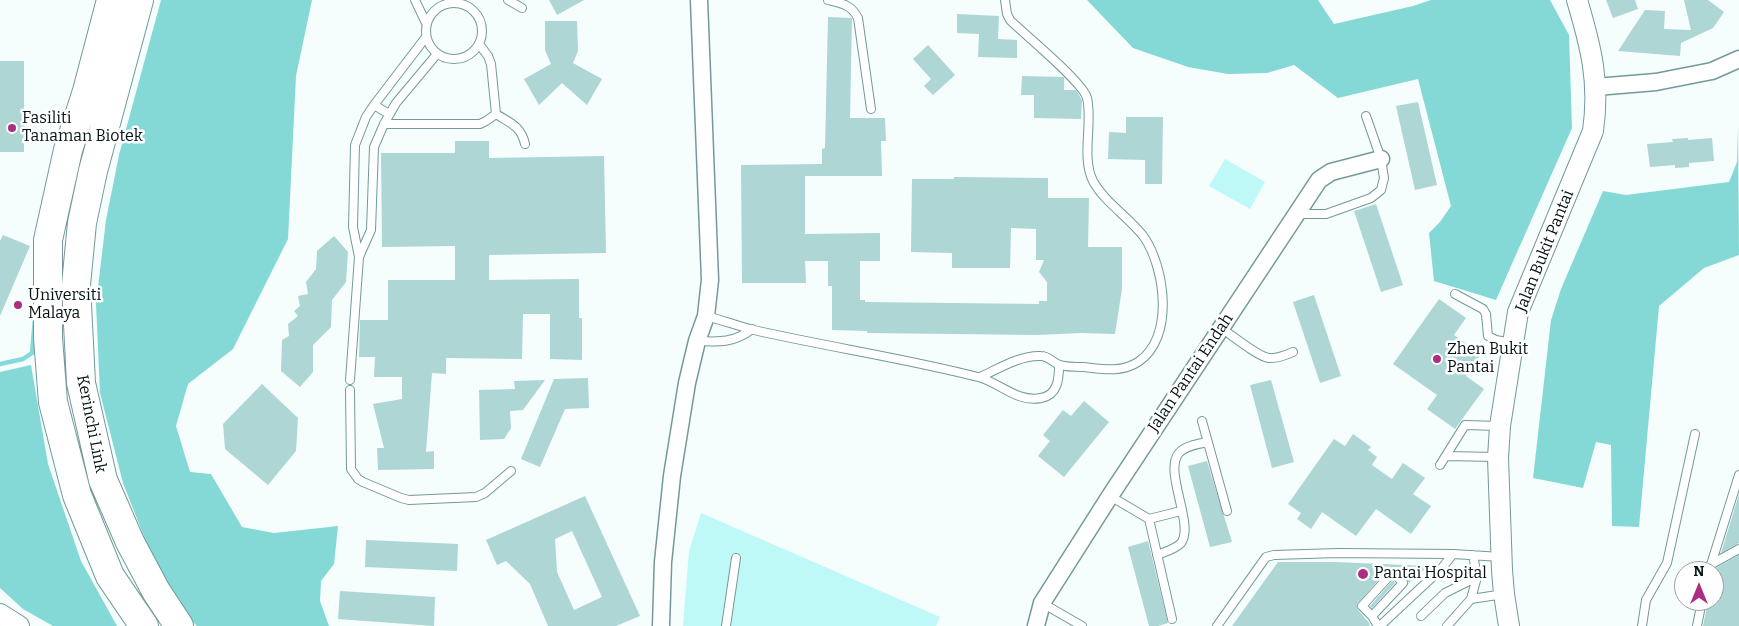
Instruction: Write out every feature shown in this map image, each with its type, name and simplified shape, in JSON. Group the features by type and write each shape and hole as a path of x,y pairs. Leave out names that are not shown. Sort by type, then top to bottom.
{"highway":[{"name":"Kerinchi Link","path":"110,0 87,91 68,150 48,240 48,338 53,402 77,495 110,576 144,626"},
{"name":"Kerinchi Link","path":"139,0 93,171 82,223 76,285 81,383 103,480 130,542 156,591 179,626"}],"street":[{"path":"661,626 663,562 672,476 687,383 697,341 706,316 710,280 699,0"},
{"name":"Jalan Bukit Pantai","path":"1510,626 1504,594 1501,556 1498,458 1500,426 1518,312 1593,131 1596,87 1593,59 1577,0"},
{"path":"1596,87 1656,82 1712,71 1739,59"},
{"name":"Jalan Pantai Endah","path":"1036,626 1042,603 1110,496 1324,175 1381,158"},
{"path":"0,614 18,626"}],"lane":[{"path":"415,0 426,23 426,37 437,54 446,58 456,59 465,57 473,52 482,37 481,20 470,4 455,2 439,6 433,11"},
{"path":"426,23 437,0"},
{"path":"508,0 522,8"},
{"path":"828,0 844,3 858,18 871,108"},
{"path":"980,377 1030,356 1043,356 1059,365 1113,370 1128,368 1140,361 1153,346 1163,319 1163,289 1156,261 1144,237 1101,192 1093,180 1089,165 1088,102 1084,92 1060,66 1010,20 1005,0"},
{"path":"350,380 359,257 353,227 355,145 366,117 426,37"},
{"path":"479,44 488,56 491,64 496,114"},
{"path":"359,257 371,230 374,147 396,103 437,54"},
{"path":"374,105 390,114"},
{"path":"384,124 480,124 496,114"},
{"path":"496,114 518,128 525,144"},
{"path":"1297,214 1326,214 1376,195 1383,185 1381,158 1366,116"},
{"path":"1455,294 1483,309 1486,314 1488,336 1513,344"},
{"path":"706,316 752,329 980,377 1017,396 1032,399 1049,396 1055,391 1059,377 1059,365"},
{"path":"1221,328 1261,355 1270,358 1293,352"},
{"path":"697,341 718,342 742,337 752,329"},
{"path":"350,390 351,470 363,482 409,500 476,497 511,471"},
{"path":"1202,421 1227,511"},
{"path":"1440,465 1465,425 1500,426"},
{"path":"1642,626 1646,600 1667,563 1695,434"},
{"path":"1157,555 1178,546 1182,542 1185,532 1175,468 1176,457 1184,448 1208,442"},
{"path":"1446,456 1498,458"},
{"path":"1711,561 1739,475"},
{"path":"1110,496 1148,519 1172,619"},
{"path":"1148,519 1181,511"},
{"path":"1720,561 1739,549"},
{"path":"1218,626 1260,564 1266,558 1274,555 1338,553 1501,556"},
{"path":"1372,616 1404,583 1393,572 1362,606 1379,626 1442,568 1454,554"},
{"path":"1447,626 1471,599 1477,577 1473,555"},
{"path":"726,626 736,558"},
{"path":"1421,616 1445,593 1477,577"},
{"path":"1471,599 1504,594"},
{"path":"1042,603 1082,626"},
{"path":"1697,626 1700,611"}],"shaded area":[{"path":"161,0 312,0 296,76 288,239 233,349 188,384 176,426 190,472 211,474 242,527 274,533 338,526 334,564 321,581 320,601 329,626 197,626 183,612 152,557 123,483 100,393 96,304 106,220 119,155"},
{"path":"1087,0 1318,0 1334,24 1413,6 1431,0 1550,0 1569,35 1572,128 1496,300 1434,281 1429,233 1440,222 1451,206 1418,79 1338,98 1294,65 1267,73 1228,74 1188,67 1133,48"},
{"path":"1738,127 1739,255 1704,268 1659,306 1639,527 1612,526 1611,445 1596,442 1583,488 1533,478 1551,320 1561,289 1603,191 1626,195 1729,182 1737,162"},
{"path":"1225,159 1265,182 1250,209 1209,186"},
{"path":"31,365 48,464 81,561 117,626 53,626 23,609 0,588 0,372"},
{"path":"701,513 940,617 936,626 683,626 689,551"}],"building":[{"path":"549,0 584,0 557,15"},
{"path":"1606,0 1635,0 1638,9 1613,18"},
{"path":"1684,0 1708,0 1724,12 1713,28 1681,43 1680,56 1618,51 1645,10 1665,11 1664,29 1691,30"},
{"path":"957,14 999,16 998,39 1017,40 1017,58 978,57 979,34 957,33"},
{"path":"828,17 852,18 850,118 885,118 886,141 881,141 882,176 805,176 805,234 880,233 880,261 860,261 860,300 865,300 865,302 1039,304 1039,301 1047,301 1047,282 1039,272 1044,260 1036,260 1036,229 1011,228 1010,268 952,268 952,253 911,252 912,179 954,179 954,177 1048,178 1048,198 1089,198 1088,247 1122,247 1122,289 1115,334 867,333 867,331 832,330 832,286 828,286 828,261 805,261 806,283 742,283 741,165 822,164 822,149 825,148"},
{"path":"545,21 577,21 578,51 573,63 602,79 587,105 562,83 539,105 524,79 551,64 545,50"},
{"path":"928,45 955,75 933,95 924,86 931,79 913,59"},
{"path":"0,61 24,61 24,152 0,152"},
{"path":"1022,76 1064,77 1064,90 1076,90 1082,100 1081,119 1034,118 1034,95 1021,95"},
{"path":"1418,102 1437,185 1415,190 1396,106"},
{"path":"1126,117 1163,117 1162,184 1145,184 1145,160 1108,159 1109,132 1126,133"},
{"path":"1688,138 1688,140 1712,138 1714,161 1689,163 1689,167 1675,168 1675,165 1650,167 1647,144 1673,142 1672,139"},
{"path":"455,141 489,141 489,158 604,156 606,253 489,255 489,280 579,279 579,318 582,318 582,360 550,359 550,314 523,314 522,359 446,358 446,374 432,373 426,452 434,451 434,469 378,470 377,448 384,448 373,404 402,399 402,377 374,377 375,357 359,357 360,320 388,320 388,280 455,280 455,246 382,247 381,153 455,153"},
{"path":"1376,204 1403,285 1381,292 1354,211"},
{"path":"3,235 30,246 0,316 0,241"},
{"path":"334,236 348,252 346,282 332,300 331,327 313,345 313,372 300,387 281,371 282,340 289,336 288,324 298,316 294,311 300,306 298,296 308,294 306,282 316,269 317,251"},
{"path":"1314,295 1341,376 1320,383 1293,302"},
{"name":"Zhen Bukit Pantai","path":"1439,299 1466,318 1454,335 1481,354 1466,376 1484,389 1455,429 1427,409 1437,395 1393,364"},
{"path":"588,378 589,408 565,409 540,467 521,459 554,379"},
{"path":"545,380 523,410 510,411 511,428 504,439 480,440 479,390 515,389 514,381"},
{"path":"1271,380 1294,462 1272,468 1250,385"},
{"path":"262,384 298,418 296,451 268,485 225,449 223,424"},
{"path":"1084,401 1109,422 1064,477 1038,456 1050,441 1043,435 1063,410 1071,416"},
{"path":"1353,434 1371,447 1368,450 1377,457 1372,465 1392,479 1403,463 1425,478 1413,494 1431,506 1411,534 1376,509 1356,536 1322,512 1311,529 1297,519 1301,513 1288,504 1334,439 1345,446"},
{"path":"1207,461 1232,542 1210,547 1188,466"},
{"path":"1739,494 1739,543 1721,553"},
{"path":"585,496 640,616 616,626 548,626 530,584 506,561 497,565 486,540","holes":["572,531 602,597 574,610 557,572 555,539"]},
{"path":"366,540 458,544 457,571 365,567"},
{"path":"1148,541 1168,623 1158,626 1149,626 1128,547"},
{"path":"1739,555 1739,626 1703,626 1706,611 1724,611 1724,563"},
{"path":"1278,562 1335,562 1428,566 1409,583 1397,568 1389,568 1357,604 1358,610 1370,624 1369,626 1232,626"},
{"path":"1393,580 1395,583 1372,608 1370,606"},
{"path":"340,591 435,597 434,626 338,619"}],"waterway":[{"path":"0,364 23,359 32,353 35,319"}],"place":[{"name":"Fasiliti Tanaman Biotek","path":"12,128"},
{"name":"Universiti Malaya","path":"18,305"},
{"name":"Zhen Bukit Pantai","path":"1437,359"},
{"name":"Pantai Hospital","path":"1363,574"}]}
